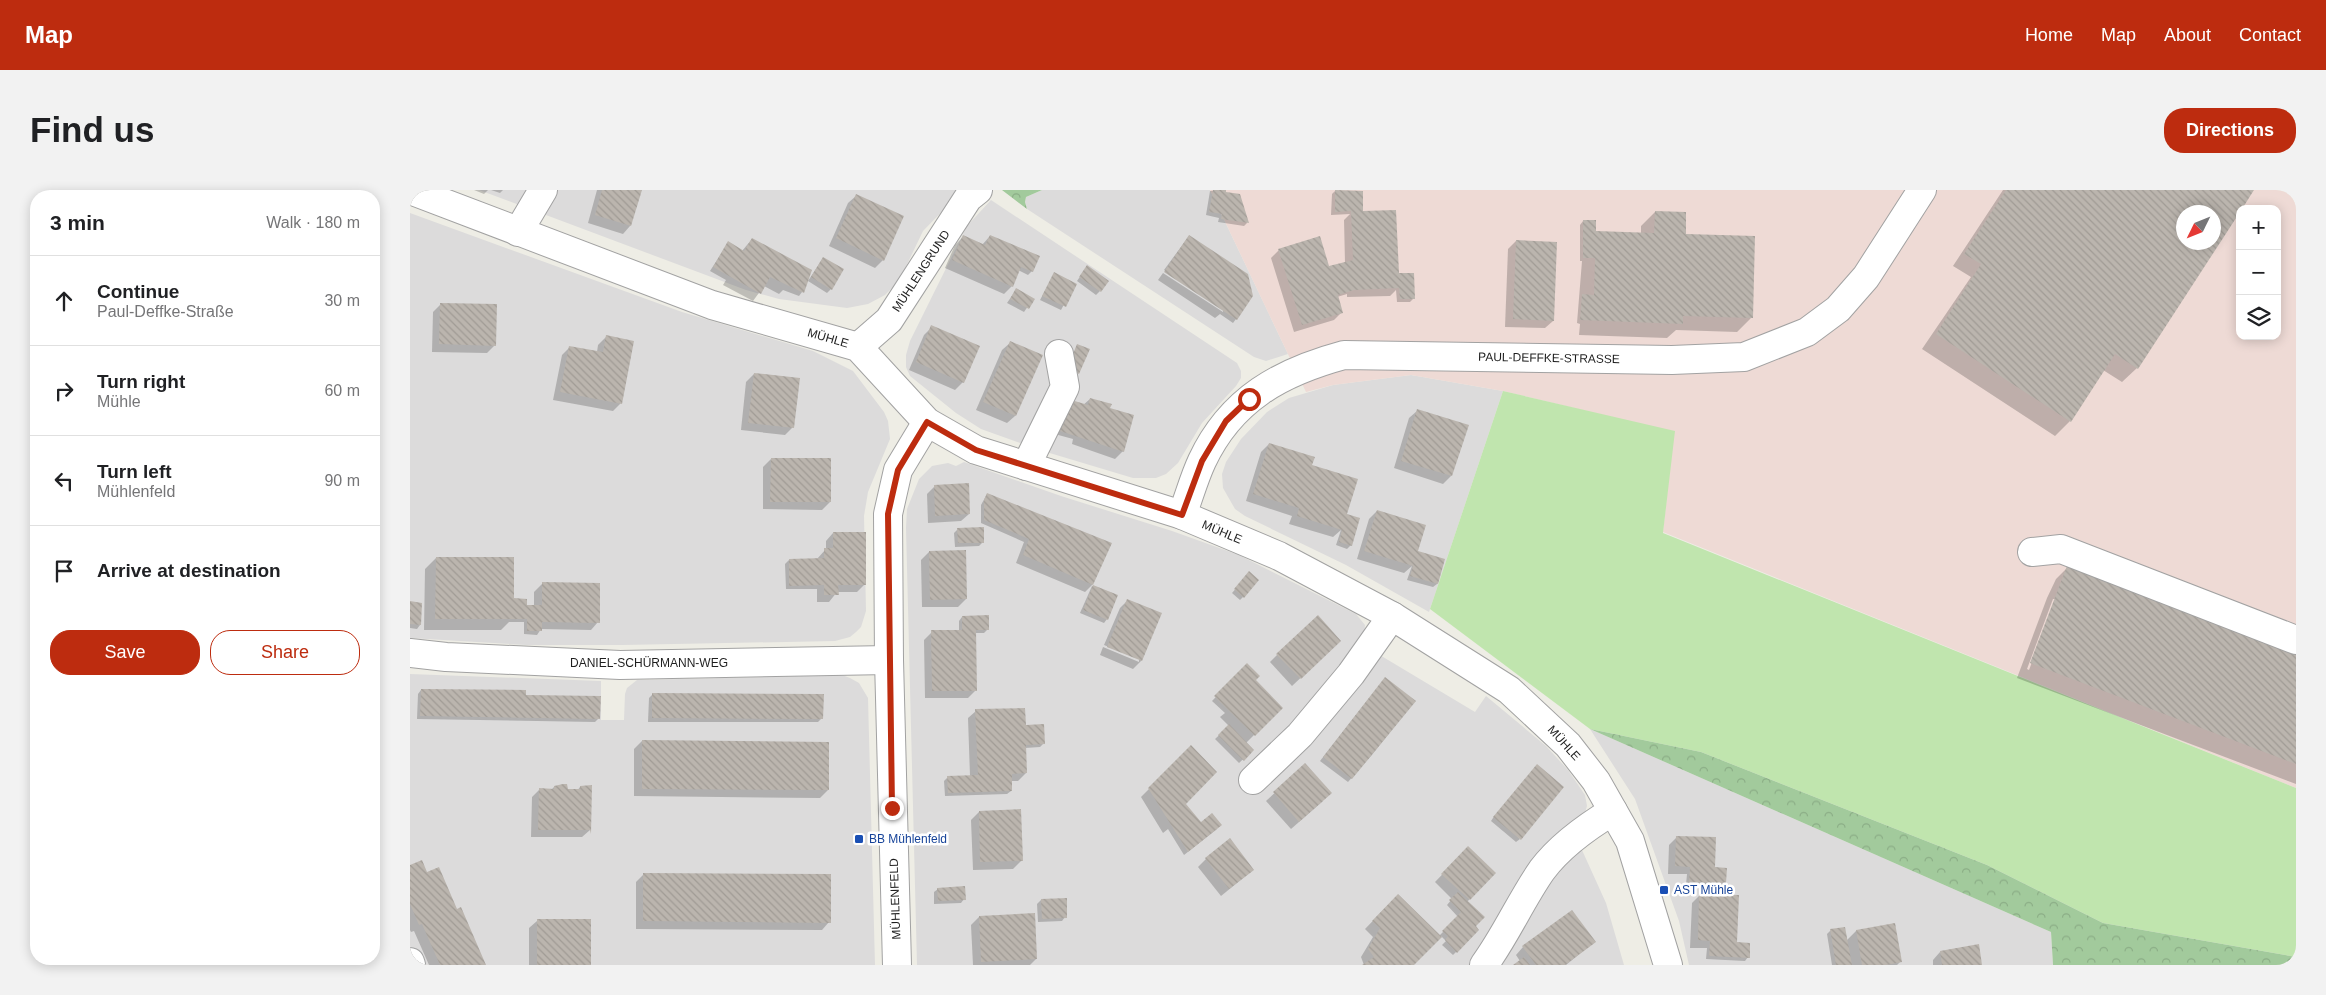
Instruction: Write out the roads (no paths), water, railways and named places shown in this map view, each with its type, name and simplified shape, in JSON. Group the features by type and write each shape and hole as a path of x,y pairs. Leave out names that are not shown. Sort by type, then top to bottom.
{"street":[{"name":"MÜHLE","path":"410,190 712,304 858,347 927,422 976,450 1182,515 1279,556 1392,616 1510,690 1568,745 1596,781 1630,841 1668,965"},
{"path":"518,232 543,190"},
{"name":"MÜHLENGRUND","path":"858,347 889,320 968,198 978,190"},
{"name":"PAUL-DEFFKE-STRASSE","path":"1182,515 1202,461 1226,421 1249,399 1276,380 1309,364 1344,355 1672,360 1744,357 1807,332 1838,309 1866,277 1922,190"},
{"path":"1026,466 1065,387 1059,354"},
{"name":"MÜHLENFELD","path":"897,965 889,660 888,514 898,470 927,422"},
{"path":"2032,552 2061,549 2296,640"},
{"path":"1253,780 1300,735 1351,674 1392,616"},
{"name":"DANIEL-SCHÜRMANN-WEG","path":"410,653 446,657 620,665 889,660"},
{"path":"1484,965 1498,946 1543,868 1594,822 1613,811"}],"place":[{"name":"BB Mühlenfeld","path":"859,839"},
{"name":"AST Mühle","path":"1664,890"}]}
